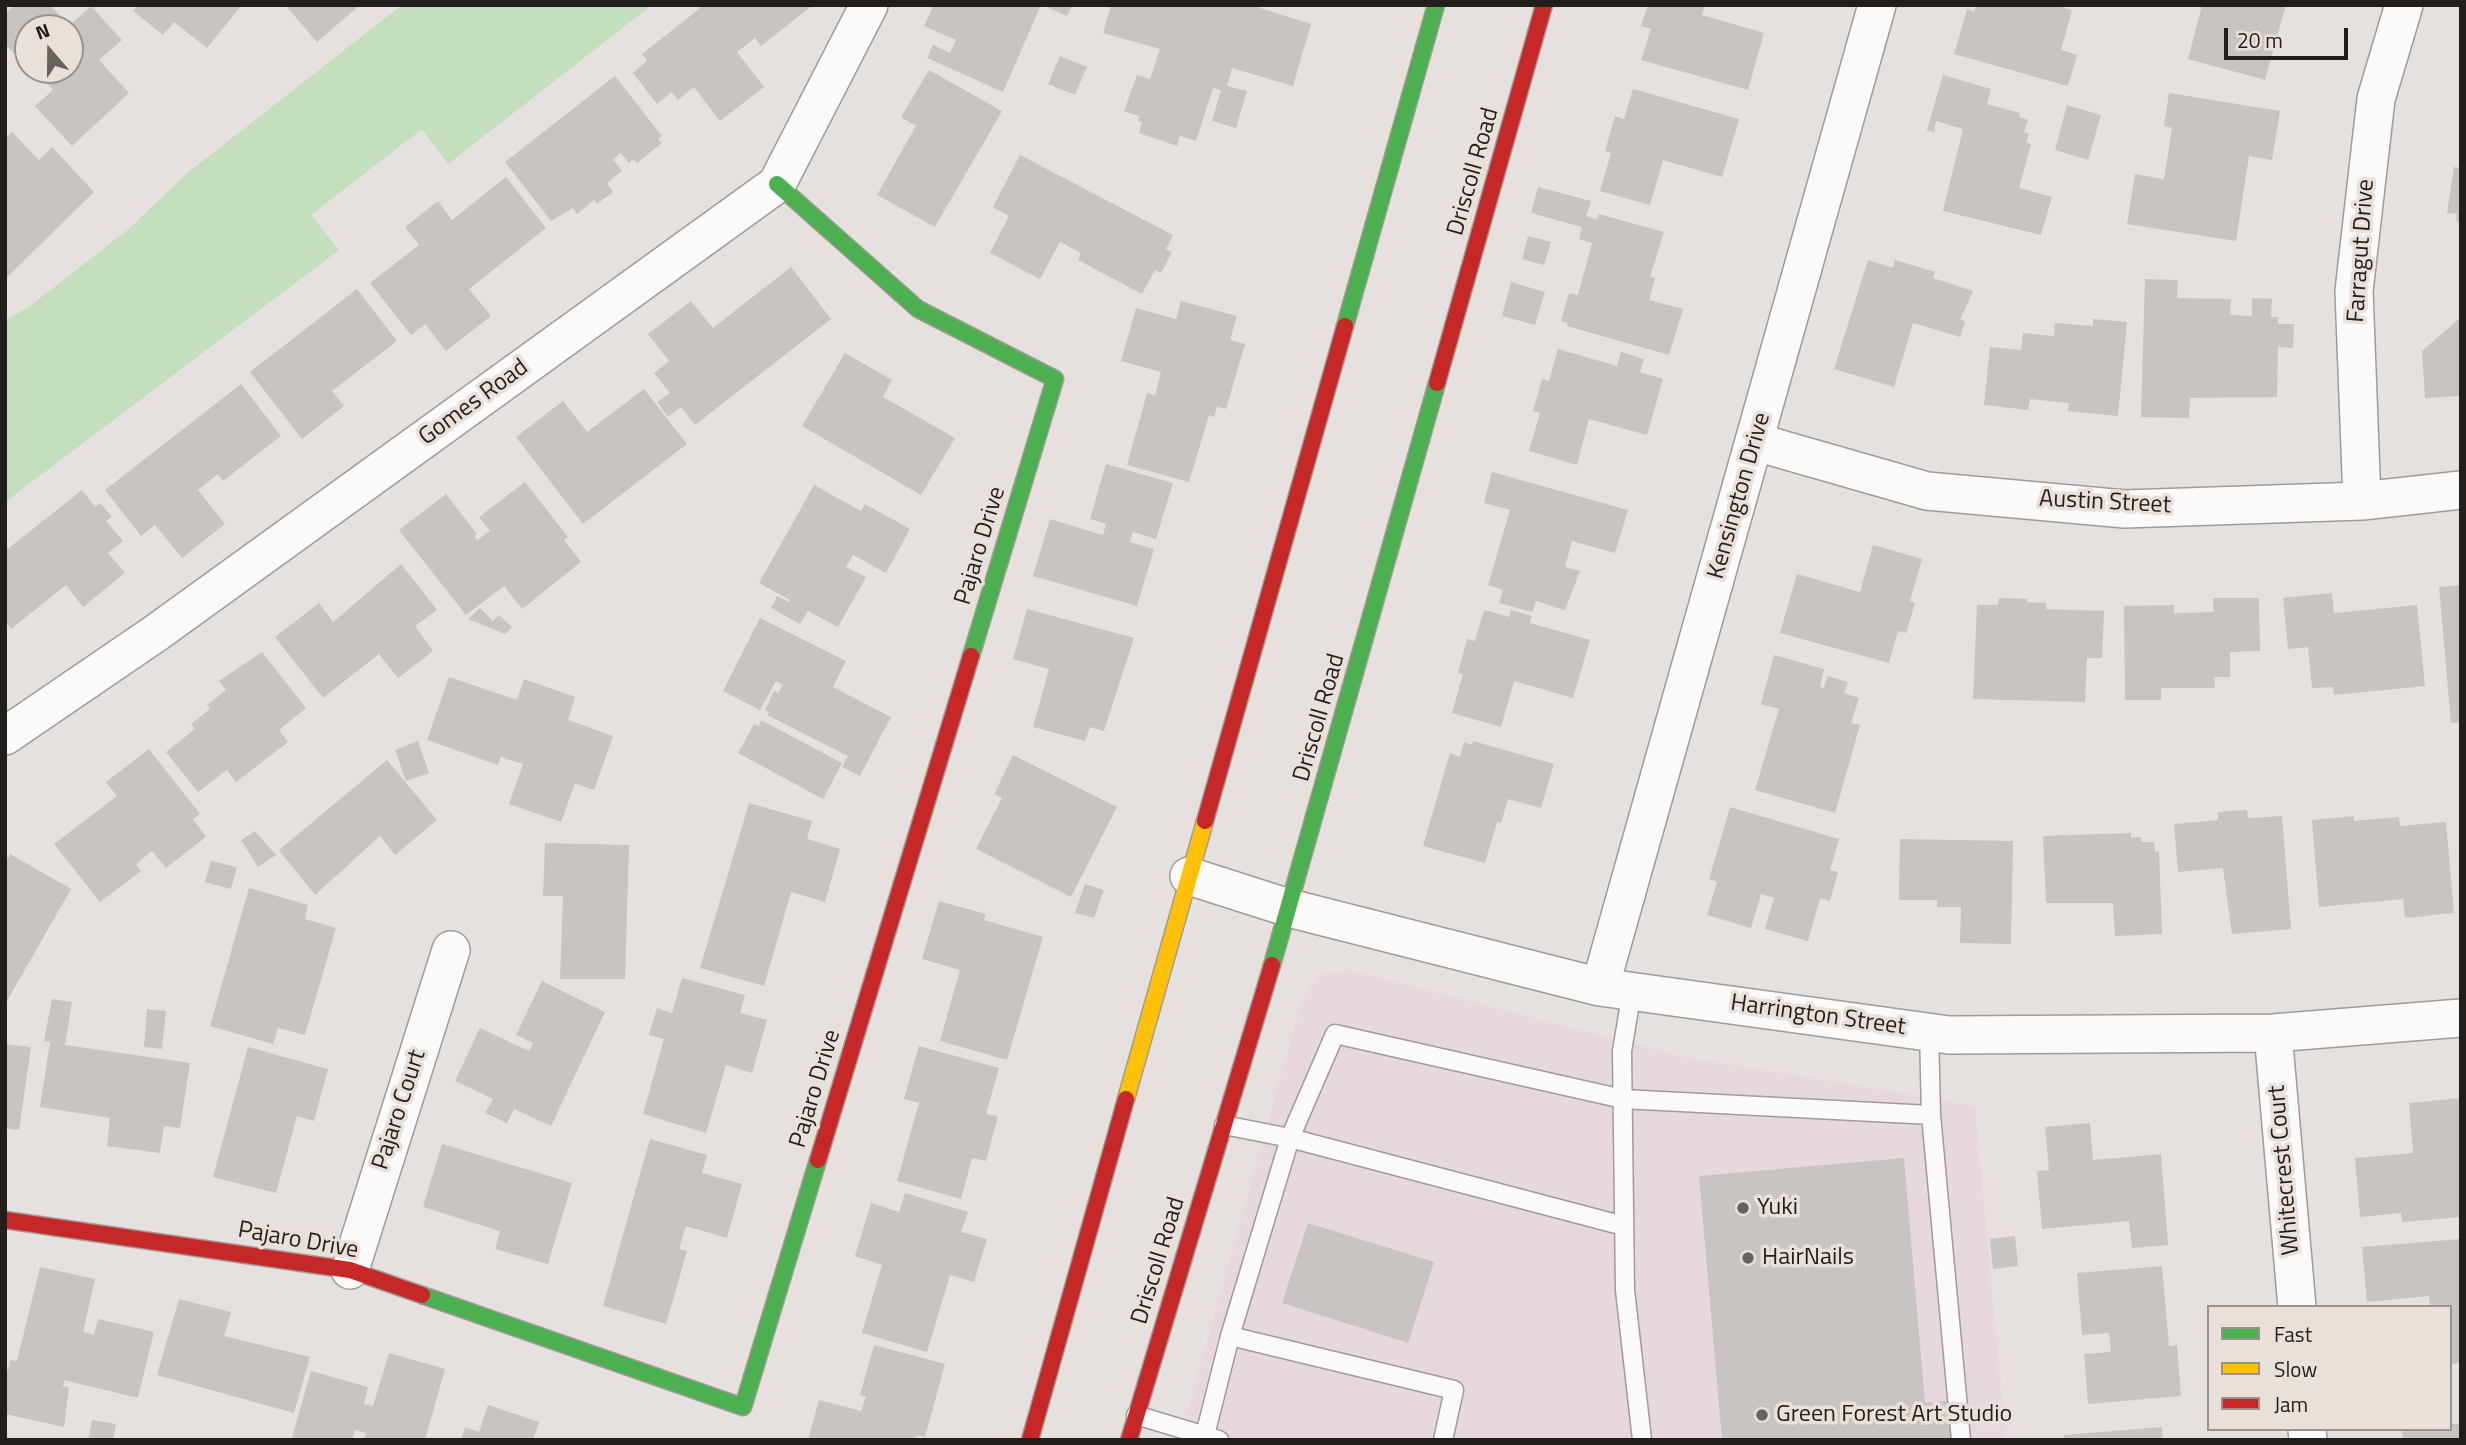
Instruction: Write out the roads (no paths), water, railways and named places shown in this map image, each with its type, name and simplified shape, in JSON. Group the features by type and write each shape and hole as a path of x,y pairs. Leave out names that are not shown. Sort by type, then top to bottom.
{"street":[{"name":"Gomes Road","path":"5,736 156,633 777,184 869,5"},
{"path":"1030,1440 1436,5"},
{"name":"Driscoll Road","path":"1129,1440 1289,908 1544,5"},
{"name":"Kensington Drive","path":"1616,989 1756,442 1877,5"},
{"name":"Farragut Drive","path":"2362,500 2354,291 2376,99 2404,5"},
{"name":"Pajaro Drive","path":"5,1220 350,1270 743,1407 1055,379 918,309 777,184"},
{"name":"Austin Street","path":"1756,442 1927,491 2125,509 2362,500 2461,490"},
{"name":"Harrington Street","path":"1189,876 1289,908 1616,989 1949,1035 2273,1033 2461,1018"},
{"name":"Pajaro Court","path":"350,1270 451,950"},
{"name":"Whitecrest Court","path":"2273,1033 2297,1305"}],"lane":[{"path":"1616,989 1622,1051 1625,1290 1642,1440"},
{"path":"1929,1031 1931,1115 1961,1440"},
{"path":"1136,1415 1212,1438 1230,1336 1290,1138 1335,1034 1623,1099 1931,1115"},
{"path":"1224,1125 1290,1138 1624,1226"},
{"path":"1230,1336 1454,1390 1443,1440"}],"place":[{"name":"Yuki","path":"1743,1208"},
{"name":"HairNails","path":"1748,1258"},
{"name":"Green Forest Art Studio","path":"1762,1415"}]}
